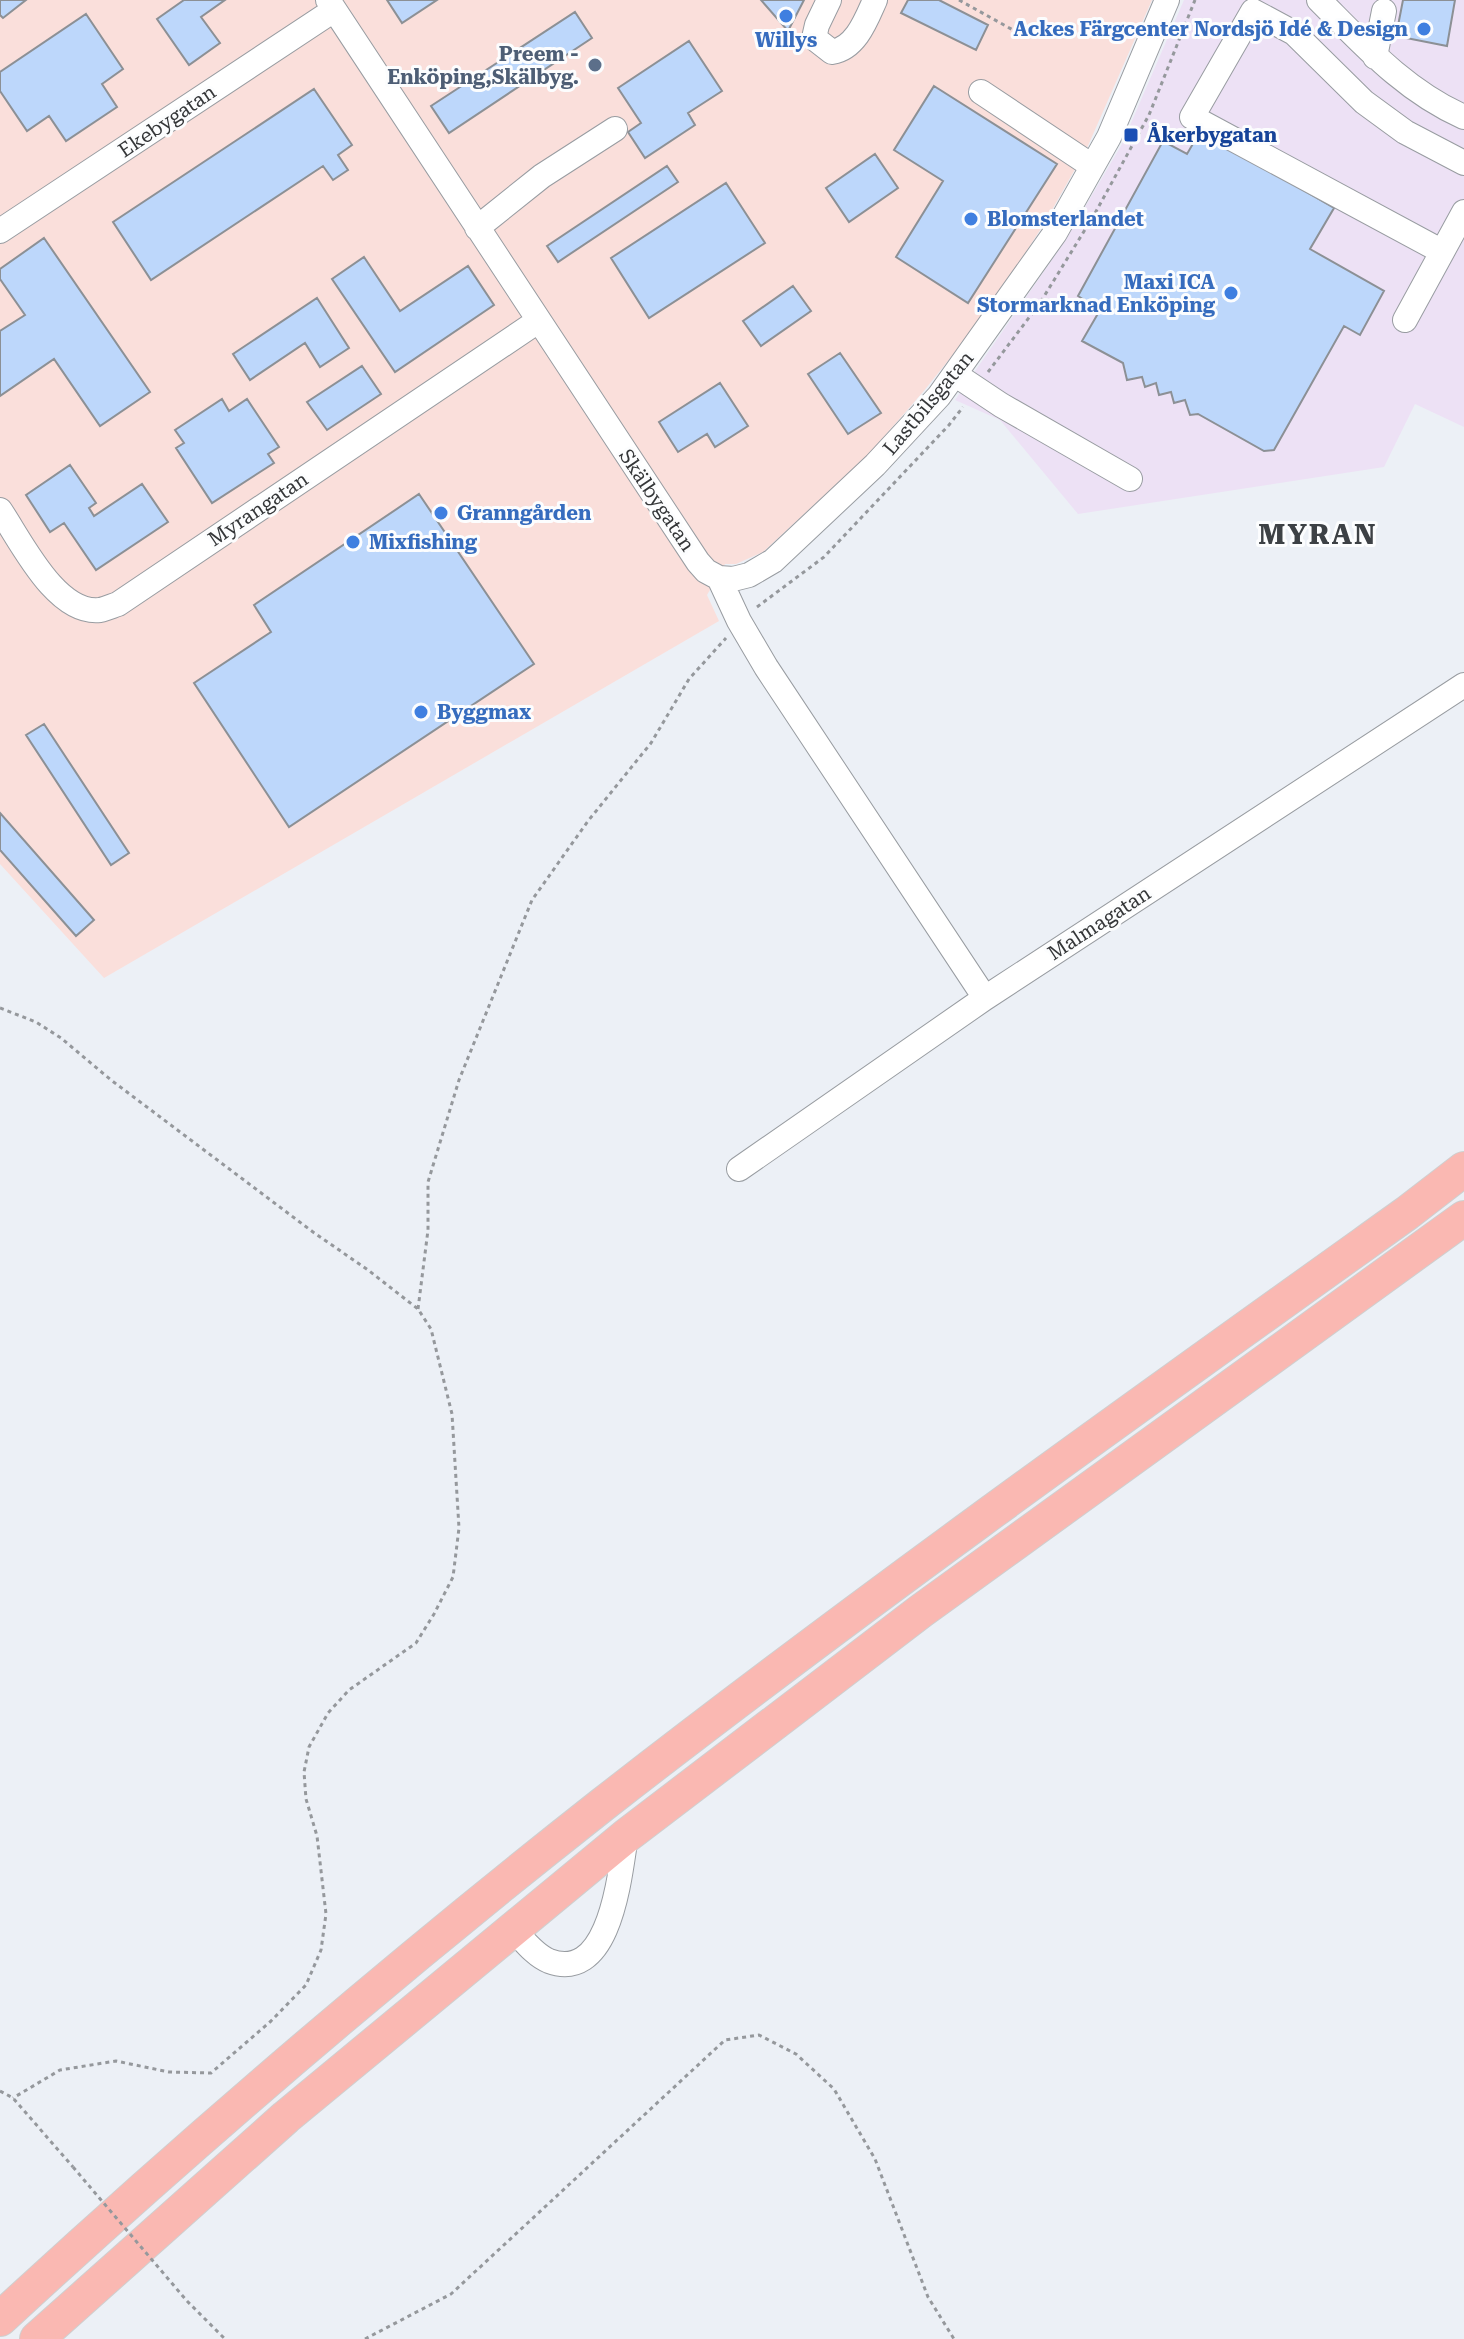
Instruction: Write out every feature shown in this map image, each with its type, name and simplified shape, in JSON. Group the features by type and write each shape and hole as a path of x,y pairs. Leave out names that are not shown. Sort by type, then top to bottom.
{"highway":[{"path":"0,2319 260,2086 603,1805 895,1582 1464,1169"},
{"path":"37,2339 286,2117 626,1836 921,1611 1464,1218"}],"street":[{"path":"829,0 814,38 832,52 842,50 851,42 875,0"},
{"name":"Lastbilsgatan","path":"719,578 749,575 782,553 875,465 956,375 1055,233 1109,137 1167,0"},
{"path":"1294,33 1318,0 1375,57 1418,92 1464,117"},
{"name":"Skälbygatan","path":"331,5 698,562 719,578 739,621 774,680 985,998"},
{"name":"Ekebygatan","path":"0,231 331,5"},
{"path":"1441,251 1192,117 1253,11 1294,33 1364,102 1405,132 1464,163"},
{"path":"1375,57 1384,11"},
{"path":"981,92 1092,166"},
{"path":"477,228 542,176 615,129"},
{"path":"1405,320 1464,212"},
{"name":"Myrangatan","path":"0,510 55,591 69,603 99,610 118,604 538,321"},
{"path":"956,375 1001,405 1130,479"},
{"name":"Malmagatan","path":"739,1169 985,998 1464,685"},
{"path":"512,1928 548,1960 562,1963 578,1961 594,1949 608,1926 613,1910 626,1836"}],"path":[{"path":"959,0 1013,30"},
{"path":"418,1309 428,1230 428,1182 459,1080 532,900 588,821 651,743 689,679 739,621"},
{"path":"0,1008 36,1022 61,1038 111,1080 418,1309 431,1329 452,1414 459,1528 453,1577 416,1643 349,1690 328,1713 309,1747 304,1772 306,1799 317,1836 326,1914 321,1950 306,1985 271,2021 211,2073 169,2072 116,2061 60,2070 13,2098"},
{"path":"365,2339 451,2294 725,2040 759,2035 796,2054 834,2089 875,2159 928,2297 954,2339"},
{"path":"0,2091 13,2098 187,2301 225,2339"}],"shaded area":[{"path":"0,0 1152,0 1087,148 1044,224 987,312 867,456 763,552 736,564 725,564 707,595 719,621 104,978 0,864"},
{"path":"1184,0 1464,0 1464,427 1415,404 1384,467 1078,514 1000,420 955,400 1065,241 1122,144"}],"building":[{"path":"0,0 26,0 3,18 0,15"},
{"path":"184,0 225,0 201,17 220,43 189,65 157,19"},
{"path":"387,0 437,0 402,23"},
{"name":"Willys","path":"761,0 804,0 788,31"},
{"path":"908,0 939,0 988,25 976,50 901,13"},
{"name":"Ackes Färgcenter Nordsjö Idé & Design","path":"1403,0 1455,0 1447,46 1396,36"},
{"path":"575,12 592,38 449,133 431,106"},
{"path":"86,14 123,69 102,84 117,107 66,141 49,116 27,131 0,91 0,72"},
{"path":"689,41 722,91 688,113 695,125 645,158 628,132 641,123 618,88"},
{"name":"Blomsterlandet","path":"934,86 1057,164 968,303 896,257 943,181 894,150"},
{"path":"314,89 352,145 338,155 348,170 333,180 323,166 151,280 113,222"},
{"name":"Maxi ICA Stormarknad Enköping","path":"1201,130 1334,208 1310,249 1384,291 1360,335 1344,326 1274,450 1264,451 1198,414 1190,415 1185,400 1174,403 1171,392 1159,395 1156,383 1145,387 1142,377 1127,380 1123,363 1082,341 1100,310 1078,296 1163,141 1187,154"},
{"path":"875,154 898,188 849,222 826,188"},
{"path":"667,166 678,182 558,262 547,246"},
{"path":"726,183 765,243 649,318 611,258"},
{"path":"44,238 150,392 100,426 54,359 0,396 0,331 25,315 0,279 0,269"},
{"path":"364,257 400,311 468,266 494,305 395,372 332,279"},
{"path":"793,286 811,311 761,346 743,321"},
{"path":"317,298 349,348 320,367 305,343 250,380 233,354"},
{"path":"840,353 881,413 848,434 808,374"},
{"path":"362,366 381,394 327,430 307,402"},
{"path":"720,383 748,426 715,447 707,434 678,452 659,422"},
{"path":"222,399 229,411 247,399 279,447 268,454 274,463 212,503 176,448 184,443 175,430"},
{"path":"70,465 96,503 89,508 94,516 142,484 168,522 96,570 64,523 50,532 26,495"},
{"path":"419,494 534,664 289,827 194,683 271,632 254,605"},
{"path":"44,724 129,853 111,865 26,735"},
{"path":"0,813 94,920 76,936 0,850"}],"place":[{"name":"Willys","path":"786,16"},
{"name":"Ackes Färgcenter Nordsjö Idé & Design","path":"1424,29"},
{"name":"Preem - Enköping,Skälbyg.","path":"595,65"},
{"name":"Åkerbygatan","path":"1131,135"},
{"name":"Blomsterlandet","path":"971,219"},
{"name":"Maxi ICA Stormarknad Enköping","path":"1231,293"},
{"name":"Granngården","path":"441,513"},
{"name":"Mixfishing","path":"353,542"},
{"name":"Byggmax","path":"421,712"}],"district":[{"name":"MYRAN","path":"1318,534"}]}
